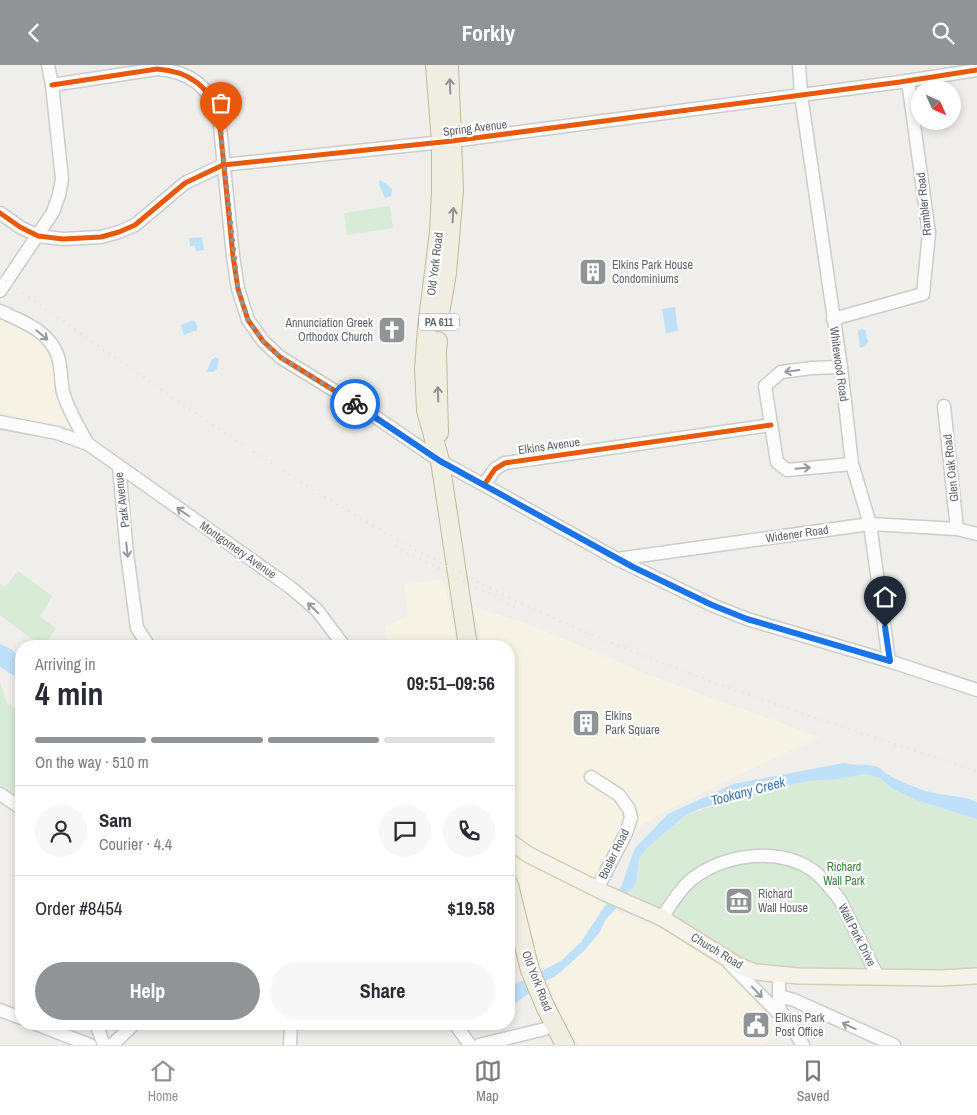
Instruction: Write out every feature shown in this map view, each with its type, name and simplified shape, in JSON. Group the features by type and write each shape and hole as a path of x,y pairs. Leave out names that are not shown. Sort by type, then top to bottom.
{"highway":[{"name":"Old York Road","path":"435,65 446,142"},
{"name":"Old York Road","path":"449,65 446,142 439,232 424,369 426,410 440,461 467,640"},
{"name":"Old York Road","path":"515,914 527,973"},
{"name":"Old York Road","path":"515,945 534,991 545,1029 554,1045"},
{"name":"Old York Road","path":"534,991 565,1045"}],"main road":[{"name":"Church Road","path":"515,845 529,855 662,919 739,966 755,972 784,975 878,977 941,978 977,976"}],"street":[{"path":"0,291 53,212 60,195 62,179 52,85 48,65"},
{"name":"Whitewood Road","path":"799,65 801,95 841,367 852,463 870,523 890,661"},
{"path":"52,85 157,69 172,70 182,74 202,87 210,95 216,105 219,117 238,289 248,320 263,341 280,357 364,409 440,461 617,559 712,605 747,619 890,661 977,690"},
{"name":"Spring Avenue","path":"0,213 20,227 38,236 63,239 101,237 134,225 185,183 223,165 446,142 908,81 977,70"},
{"name":"Rambler Road","path":"833,319 923,294 929,233 908,81"},
{"name":"Park Avenue","path":"0,311 33,327 50,342 57,354 63,392 88,444 119,467 138,628 145,640"},
{"path":"841,367 781,372 765,385 777,462 787,470 852,463"},
{"name":"Glen Oak Road","path":"944,406 958,529"},
{"path":"0,422 57,433 88,444"},
{"name":"Elkins Avenue","path":"484,485 494,469 505,463 771,425"},
{"name":"Montgomery Avenue","path":"119,467 290,587 316,611 339,640"},
{"name":"Widener Road","path":"617,559 870,523 958,529 977,534"},
{"name":"Bosler Road","path":"591,777 619,795 629,809 631,818 601,891"},
{"path":"0,794 15,804"},
{"name":"Wall Park Drive","path":"662,919 674,898 692,880 713,867 759,855 782,857 812,870 825,881 840,899 878,977"},
{"path":"723,956 791,1026 803,1045"},
{"path":"784,975 782,999 791,1026"},
{"path":"782,999 794,1000 894,1045"},
{"path":"0,1010 15,1016"},
{"path":"479,1045 545,1029"},
{"path":"51,1030 90,1045"},
{"path":"98,1030 104,1045"},
{"path":"112,1045 128,1030"},
{"path":"290,1045 291,1030"},
{"path":"459,1030 470,1045"}],"shaded area":[{"path":"0,320 23,326 39,336 52,356 54,376 69,427 0,413"},
{"path":"441,579 445,585 456,640 387,640 385,626 408,616 404,585"},
{"path":"474,607 529,624 646,674 819,737 675,806 640,826 608,879 594,898 623,914 663,930 714,958 756,995 779,1026 766,1045 579,1045 562,1016 535,951 520,890 515,854 515,640 481,640"}],"green space":[{"path":"390,206 393,228 347,235 344,213"},
{"path":"18,571 52,596 40,617 56,628 48,640 33,640 0,615 0,584 5,587"},
{"path":"0,683 7,703 15,709 15,794 0,785"},
{"name":"Richard Wall Park","path":"863,774 880,778 893,789 916,800 977,815 977,972 768,969 743,960 700,931 628,892 634,887 637,880 639,858 648,847 686,815 736,798 808,781"}],"water":[{"path":"379,180 387,184 392,190 391,196 385,198"},
{"path":"202,237 204,250 196,251 195,246 190,246 189,238"},
{"path":"675,307 678,331 666,333 662,309"},
{"path":"194,320 198,327 197,330 184,335 181,325"},
{"path":"865,330 868,342 860,348 858,331"},
{"path":"216,357 219,359 217,369 213,372 207,372 211,360"},
{"path":"0,644 15,653 15,676 0,667"},
{"name":"Tookany Creek","path":"844,763 869,765 878,767 906,784 926,791 975,801 977,803 977,819 916,800 893,789 880,778 864,774 808,781 699,809 686,815 648,847 639,858 637,879 634,887 606,919 600,932 583,952 556,976 515,1004 515,984 561,961 581,942 604,907 621,887 635,848 668,814 733,784"}],"railway":[{"path":"0,277 195,413 295,478 397,539 485,586 606,641 721,685 977,771"},
{"path":"395,546 515,607"}],"cycle path":[{"path":"52,85 157,69 168,70 188,77 204,89 215,106 219,117 233,256 238,289 248,320 263,341 280,357 364,409 440,461 484,485 495,469 505,463 771,425"},
{"path":"0,213 20,227 38,236 63,239 101,237 135,225 185,183 223,165 452,141 900,82 977,70"}],"way so far":[{"path":"221,133 233,256 238,289 248,320 263,341 280,357 355,404"}],"place":[{"name":"Elkins Park House Condominiums","path":"593,272"},
{"name":"Annunciation Greek Orthodox Church","path":"392,330"},
{"name":"Elkins Park Square","path":"586,723"},
{"name":"Richard Wall House","path":"739,901"},
{"name":"Elkins Park Post Office","path":"756,1025"}],"route":[{"path":"355,404 452,468 617,559 712,605 747,619 890,661 885,627"}]}
